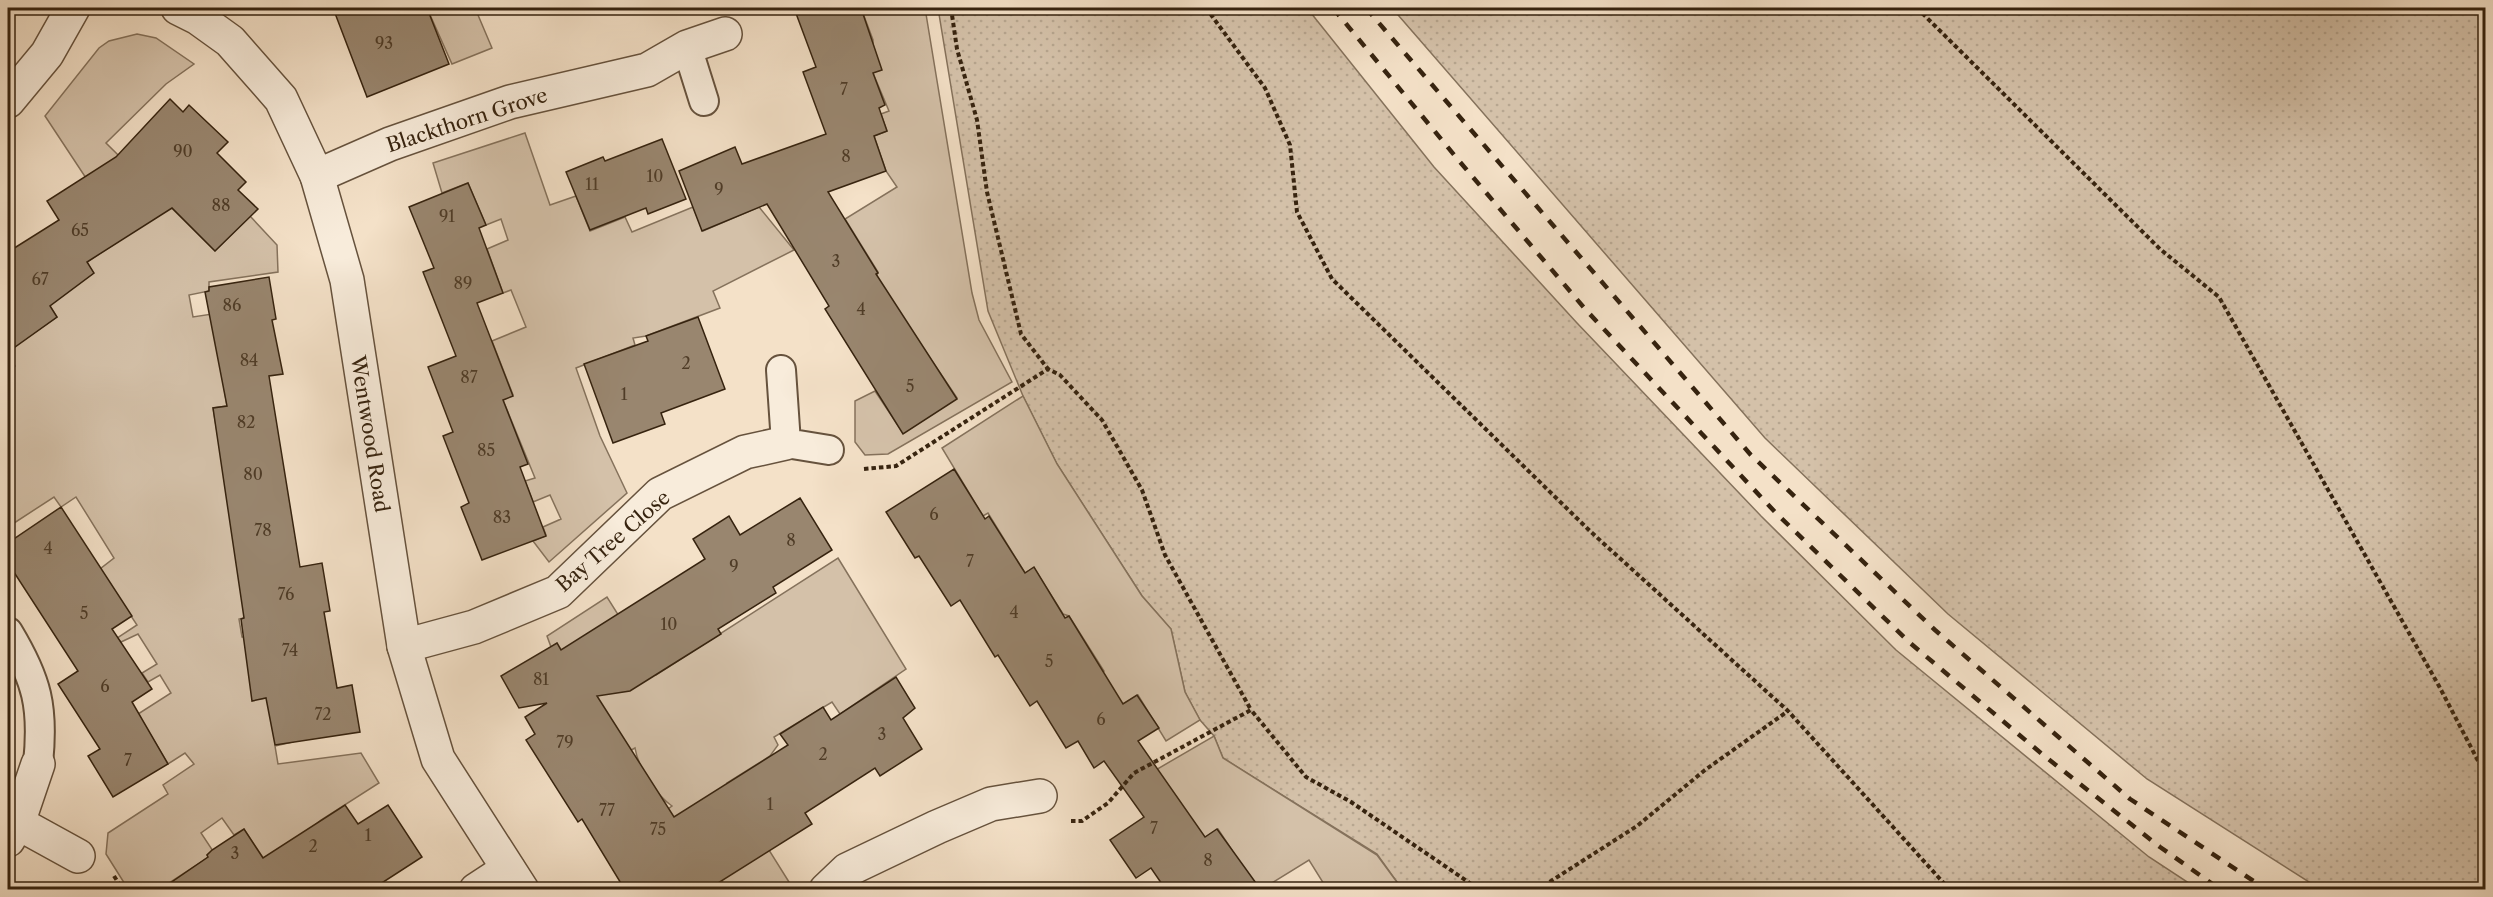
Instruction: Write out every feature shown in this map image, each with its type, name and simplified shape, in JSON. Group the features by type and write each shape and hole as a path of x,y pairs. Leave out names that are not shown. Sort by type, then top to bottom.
{"street":[{"path":"8,101 47,54 73,8"},
{"name":"Wentwood Road","path":"178,8 198,18 230,41 281,99 317,176 347,280 404,646 438,759 515,879"},
{"name":"Blackthorn Grove","path":"317,176 390,144 510,102 647,70 687,47 725,34"},
{"name":"Bay Tree Close","path":"404,646 474,627 558,592 660,494 745,453 786,443"},
{"path":"38,764 13,831 78,856"},
{"path":"825,890 847,870 937,826 991,804 1040,796"},
{"path":"476,890 515,879"}],"lane":[{"path":"687,47 704,100"},
{"path":"781,370 786,443"},
{"name":"Bay Tree Close","path":"786,443 830,450"},
{"path":"8,632 29,667 35,686 39,708 38,764"}],"path":[{"path":"951,8 957,49 977,120 987,192 1021,334 1048,369 1060,375 1102,420 1142,490 1165,555 1251,710 1306,777 1351,802 1480,890"},
{"path":"1206,8 1265,88 1290,144 1297,212 1332,279 1591,532 1788,711 1950,890"},
{"path":"1917,8 2160,249 2219,297 2439,686 2486,776"},
{"path":"830,450 855,469 896,466 1048,369"},
{"path":"1040,796 1052,822 1082,821 1108,803 1134,773 1251,710"},
{"path":"1537,890 1637,826 1705,770 1788,711"}],"shaded area":[{"path":"427,8 475,8 492,48 452,64"},
{"path":"861,8 925,8 972,293 979,320 1012,382 888,454 865,455 855,442 855,401 875,391 903,433 957,398 876,277 878,272 845,219 897,187 886,171 874,136 887,131 881,114 889,111 873,73 873,40"},
{"path":"938,8 1307,8 1434,167 1577,323 1761,516 1896,650 2149,857 2198,889 1402,889 1377,854 1223,758 1214,736 1200,720 1185,692 1171,629 1142,596 1057,464 1023,396 988,311"},
{"path":"1392,8 2485,8 2485,889 2320,889 2147,779 1948,614 1765,438"},
{"path":"137,34 156,38 194,64 166,84 106,143 215,251 250,216 277,245 278,272 209,282 209,291 189,295 193,317 212,314 227,406 213,408 248,617 239,619 242,637 247,637 253,700 286,695 293,742 275,746 278,764 361,753 379,783 321,820 267,864 244,829 234,835 222,818 201,833 213,851 207,855 209,857 160,889 128,889 106,854 108,833 168,794 163,785 194,764 185,753 168,764 138,714 171,693 160,675 148,682 142,673 157,664 138,634 121,642 117,638 137,625 100,569 114,558 76,497 61,507 54,497 8,527 8,372 15,366 8,351 57,317 48,303 93,273 87,262 119,241 119,228 45,116 99,48 109,41"},
{"path":"525,133 550,205 576,196 590,231 625,217 632,232 693,207 703,231 759,207 794,250 713,291 720,308 646,336 633,338 635,345 576,368 600,436 627,493 549,562 533,541 546,535 543,527 561,519 550,495 533,502 525,481 535,478 503,400 513,395 492,341 526,327 511,290 503,293 487,249 508,240 501,219 486,225 468,183 442,193 433,163"},
{"path":"1023,396 1057,464 1142,596 1171,629 1185,692 1200,720 1166,741 1138,695 1118,707 1099,675 1104,671 1069,616 1063,614 1034,568 1025,573 988,513 983,516 942,448"},
{"path":"838,558 906,669 840,714 832,702 774,737 778,745 770,756 727,783 789,882 782,889 727,889 709,860 703,863 668,809 672,806 649,780 640,764 635,748 609,762 581,682 557,643 551,647 547,636 607,597 656,675"},
{"path":"1214,736 1223,758 1377,855 1402,889 1327,889 1309,860 1262,889 1244,889 1222,857 1232,850 1218,829 1194,845 1142,778"}],"building":[{"path":"333,8 427,8 449,64 367,97"},
{"path":"794,8 861,8 882,70 873,73 885,105 879,108 887,131 874,136 886,171 828,192 878,273 876,274 957,399 903,434 825,309 829,306 767,204 702,231 679,171 735,147 742,164 826,134 803,72 816,67"},
{"path":"170,99 183,112 189,105 228,142 217,153 246,182 238,190 258,209 215,251 172,208 87,262 94,273 50,306 57,317 8,352 8,252 59,220 47,201 116,157"},
{"path":"662,139 686,199 648,214 646,208 590,230 566,172 603,157 605,161"},
{"path":"468,183 486,225 479,228 503,293 477,303 513,396 503,400 528,464 520,467 546,536 482,560 461,507 469,503 443,436 453,432 428,367 456,356 423,272 434,268 409,207"},
{"path":"269,277 276,319 272,320 283,374 269,376 300,567 322,563 330,611 324,612 337,688 352,685 360,732 275,745 266,698 252,701 241,619 244,618 213,408 227,406 205,292 209,291 209,287"},
{"path":"698,317 725,389 661,413 665,424 613,443 584,364 648,341 646,336"},
{"path":"954,469 985,519 989,516 1025,573 1034,567 1065,618 1069,616 1123,704 1137,695 1159,728 1138,741 1205,837 1217,829 1261,890 1166,890 1151,868 1136,878 1110,840 1144,817 1104,761 1094,768 1078,741 1066,748 1037,701 1030,706 998,655 995,657 960,600 951,606 919,556 915,558 886,512"},
{"path":"800,498 832,550 773,587 776,593 718,629 721,634 630,691 597,696 674,817 788,745 780,734 823,707 831,720 896,677 915,708 903,718 922,749 880,776 875,768 805,813 812,824 707,890 625,890 582,819 578,822 526,740 535,734 525,717 547,703 519,708 501,676 557,643 561,650 705,559 693,539 729,516 740,535"},
{"path":"61,507 132,616 112,629 152,689 132,702 168,764 113,797 88,756 100,749 58,684 78,671 8,563 8,543"},
{"path":"345,805 358,824 388,805 422,857 371,890 160,890 208,857 207,855 212,850 244,829 263,858"}],"railway":[{"path":"1333,8 1586,310 1775,512 1909,642 2042,754 2160,847 2221,890"},
{"path":"1366,8 1750,454 1935,630 2130,799 2267,890"}]}
